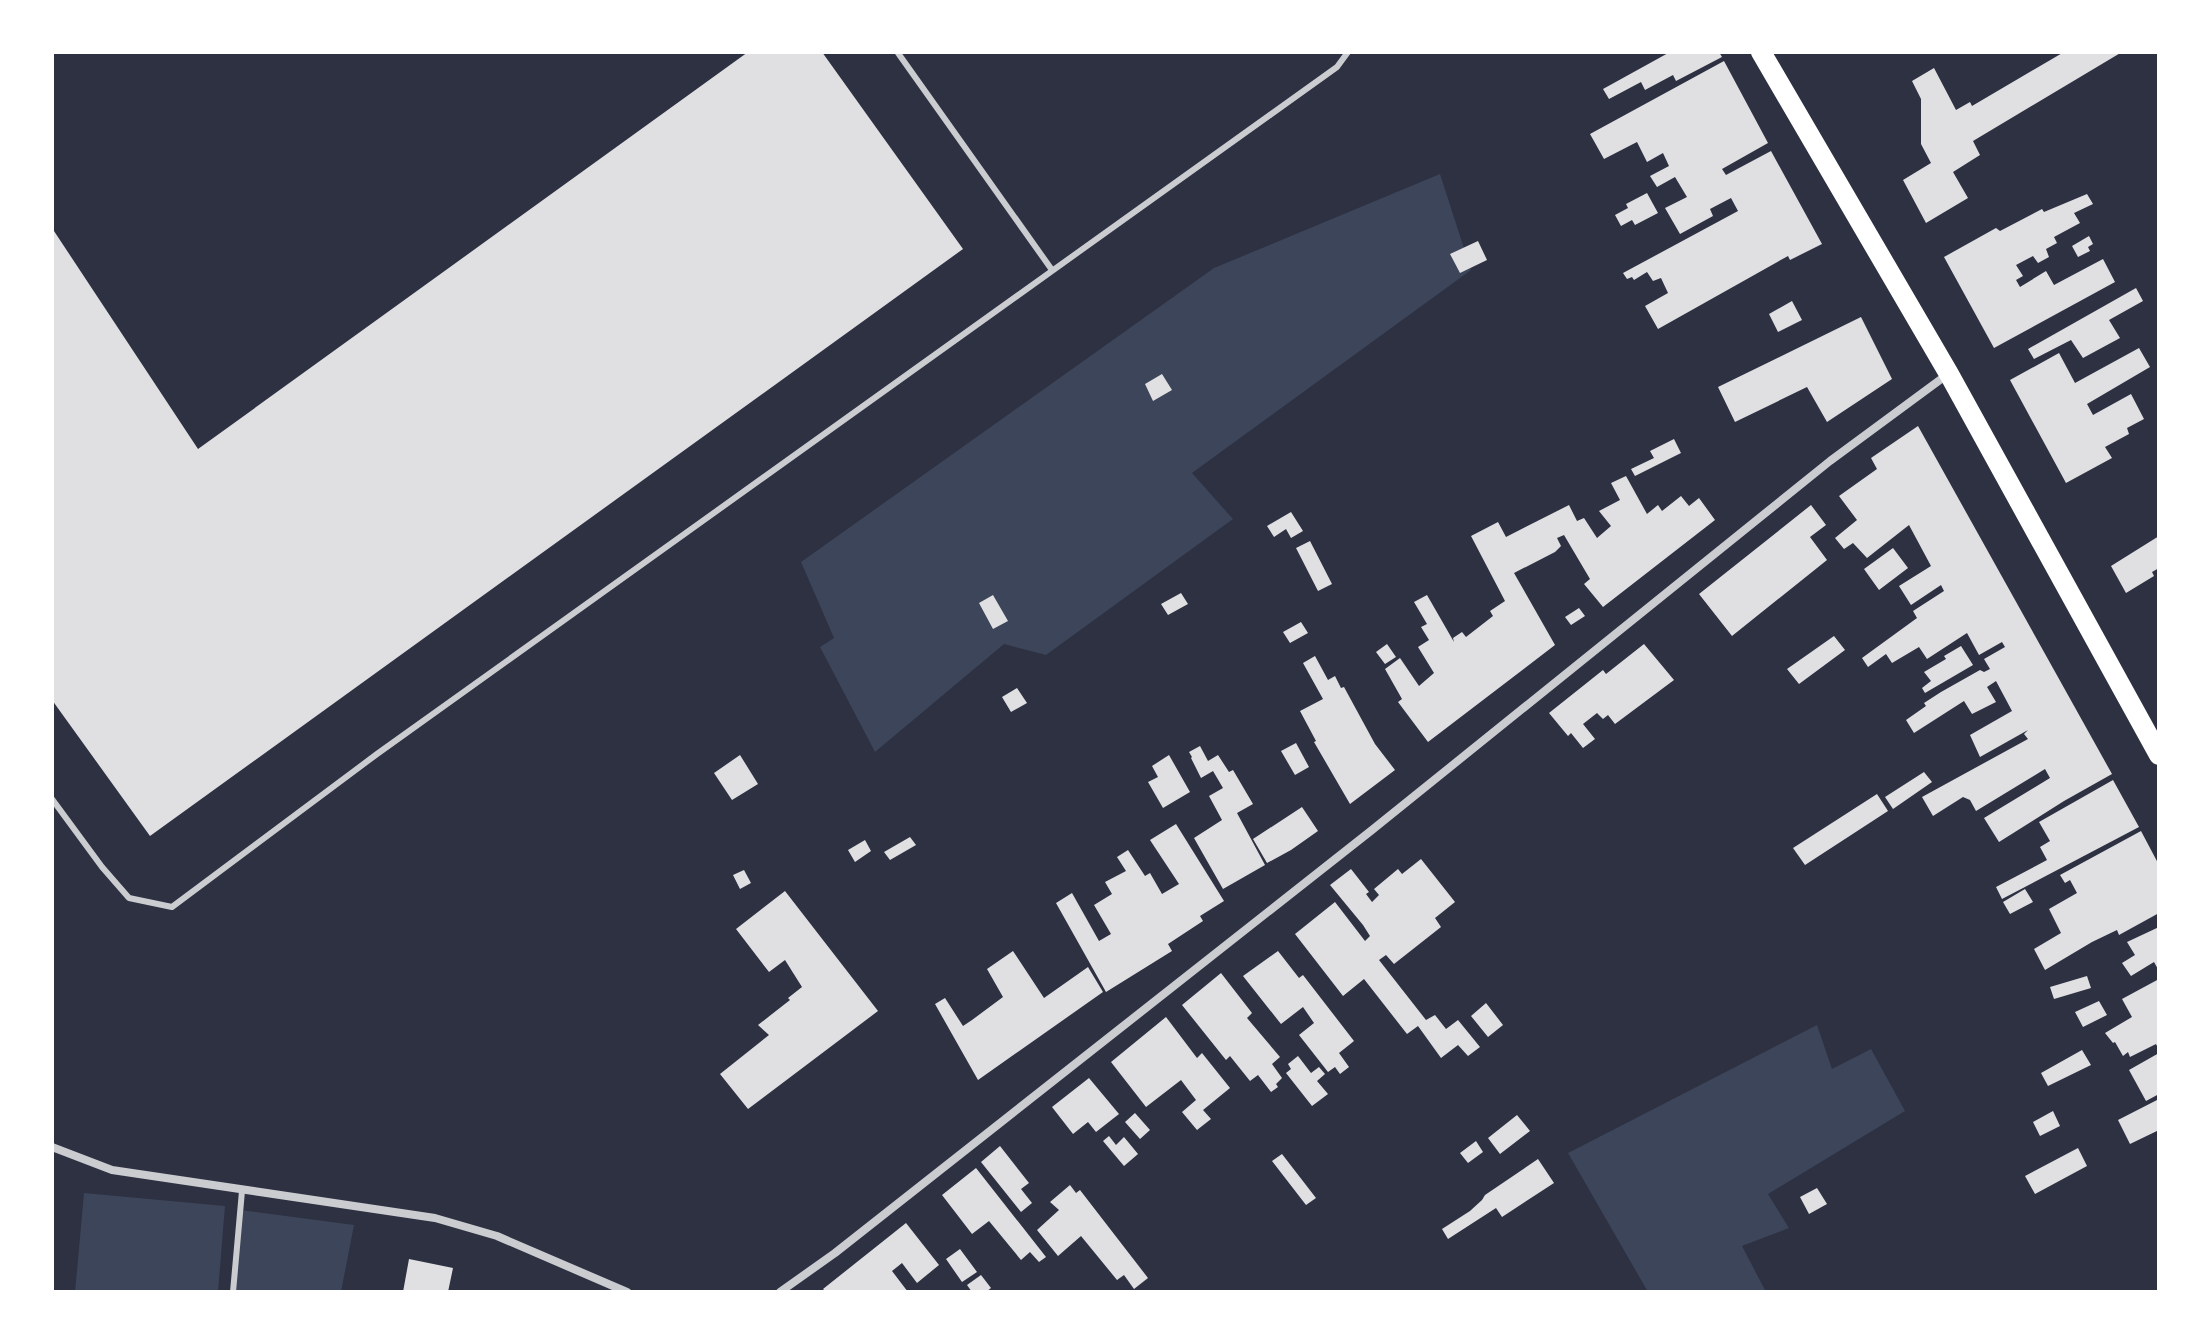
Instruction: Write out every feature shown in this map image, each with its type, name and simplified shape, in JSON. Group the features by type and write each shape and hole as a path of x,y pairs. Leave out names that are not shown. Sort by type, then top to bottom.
{"main road":[{"path":"1761,52 1949,374 2159,755"}],"street":[{"path":"780,1292 835,1253 1372,830 1830,461 1949,374"},
{"path":"52,1147 112,1170 435,1218 497,1236 627,1292"}],"lane":[{"path":"898,52 1052,270"},
{"path":"52,799 129,898 172,907 377,754 1337,67 1348,52"},
{"path":"233,1292 242,1191"}],"shaded area":[{"path":"1440,174 1471,270 1192,473 1233,519 1046,655 1004,644 875,752 820,647 834,638 801,562 1214,268"},
{"path":"1817,1025 1832,1069 1871,1049 1905,1111 1768,1194 1789,1228 1742,1246 1766,1292 1648,1292 1568,1153"},
{"path":"84,1193 225,1206 218,1292 75,1292"},
{"path":"240,1210 354,1225 341,1292 233,1292"}],"building":[{"path":"748,52 822,52 963,249 150,836 52,700 52,228 198,449"},
{"path":"1670,52 1719,52 1722,57 1676,81 1673,75 1645,90 1641,82 1609,99 1603,89"},
{"path":"2064,52 2122,52 1973,141 1980,155 1953,172 1968,198 1926,223 1903,180 1931,163 1921,144 1921,99 1912,81 1934,68 1956,110 1970,102 1972,106"},
{"path":"1724,61 1768,143 1722,169 1726,175 1771,151 1822,244 1790,260 1788,256 1658,329 1645,306 1668,293 1661,278 1653,281 1647,272 1634,280 1632,277 1627,279 1623,273 1738,211 1731,198 1710,209 1713,216 1680,234 1665,208 1687,197 1675,177 1657,187 1650,176 1669,166 1663,153 1647,162 1637,142 1604,159 1590,134"},
{"path":"1647,193 1658,213 1635,225 1632,220 1621,226 1615,215 1628,208 1626,204"},
{"path":"2087,194 2093,204 2074,213 2080,223 2054,237 2057,243 2046,249 2049,257 2038,263 2033,256 2016,265 2023,276 2016,280 2020,287 2046,271 2054,285 2103,259 2115,282 1994,348 1944,257 1996,228 2000,231 2042,209 2044,212"},
{"path":"2089,236 2093,244 2088,247 2090,251 2078,257 2072,246"},
{"path":"1478,241 1487,260 1460,273 1450,254"},
{"path":"2136,288 2143,301 2109,320 2120,338 2083,358 2071,340 2034,359 2028,349"},
{"path":"1792,301 1802,320 1778,332 1769,314"},
{"path":"1861,317 1892,379 1827,422 1807,387 1735,422 1718,387"},
{"path":"2139,348 2150,367 2087,404 2093,415 2131,394 2144,419 2127,428 2129,434 2105,447 2112,458 2066,483 2010,380 2059,353 2075,383"},
{"path":"1162,374 1172,390 1153,401 1145,384"},
{"path":"1918,426 2112,774 1999,842 1984,818 2050,778 2045,769 1976,811 1970,800 1963,797 1933,816 1922,797 2028,739 2024,734 2028,730 1980,757 1970,735 2012,711 1996,681 1987,687 1996,702 1972,714 1964,701 1914,733 1906,720 1941,692 1980,670 1990,669 1984,659 2005,647 2002,642 1979,655 1967,633 1927,659 1919,647 1892,663 1886,654 1868,667 1862,658 1917,618 1913,611 1944,591 1941,585 1911,605 1899,586 1931,566 1909,525 1867,558 1853,543 1844,549 1835,538 1857,520 1839,496 1877,469 1871,458"},
{"path":"1674,439 1681,453 1635,476 1631,469 1654,458 1650,451"},
{"path":"1626,476 1647,514 1658,505 1662,511 1681,496 1689,506 1699,498 1715,520 1603,607 1584,584 1590,579 1564,535 1557,538 1561,546 1555,552 1514,573 1555,645 1428,742 1398,702 1402,699 1385,669 1400,658 1419,686 1434,673 1418,647 1429,640 1421,627 1427,624 1414,602 1427,595 1454,642 1453,638 1462,632 1466,637 1493,616 1490,611 1505,601 1471,536 1498,522 1506,537 1569,505 1577,521 1584,518 1597,538 1611,526 1599,511 1620,500 1611,483"},
{"path":"1811,505 1826,525 1810,537 1827,560 1732,636 1699,594"},
{"path":"1291,512 1303,531 1291,538 1286,529 1274,537 1267,526"},
{"path":"2159,536 2159,568 2152,572 2154,576 2126,593 2111,566"},
{"path":"1310,541 1332,584 1318,591 1296,548"},
{"path":"1893,548 1908,568 1879,590 1864,569"},
{"path":"1181,593 1188,604 1168,615 1161,604"},
{"path":"993,595 1008,621 993,629 979,603"},
{"path":"1579,608 1585,616 1571,625 1565,617"},
{"path":"1301,622 1308,633 1290,643 1283,632"},
{"path":"1834,636 1845,650 1799,684 1787,669"},
{"path":"1387,644 1396,657 1385,664 1376,652"},
{"path":"1644,644 1674,680 1615,724 1608,715 1603,719 1597,713 1583,724 1595,739 1583,748 1549,713 1603,670 1606,674"},
{"path":"1961,646 1973,665 1925,693 1922,688 1931,681 1924,672"},
{"path":"1315,656 1328,680 1335,676 1341,688 1344,687 1375,744 1395,770 1350,804 1300,711 1323,699 1303,663"},
{"path":"1017,688 1027,703 1011,712 1002,697"},
{"path":"1296,743 1309,767 1295,775 1281,751"},
{"path":"1200,746 1208,761 1218,755 1229,772 1233,770 1253,804 1237,813 1265,865 1223,889 1194,838 1222,820 1209,796 1223,788 1213,771 1201,778 1189,752"},
{"path":"740,755 758,784 732,800 714,773"},
{"path":"1169,755 1190,792 1163,808 1148,782 1158,777 1152,766"},
{"path":"1924,772 1932,782 1893,809 1885,797"},
{"path":"2113,780 2139,827 2002,899 1996,887 2047,860 2040,847 2050,841 2039,822"},
{"path":"1877,794 1888,811 1805,865 1793,848"},
{"path":"1302,807 1318,831 1267,863 1253,839"},
{"path":"1176,824 1224,901 1200,916 1203,921 1168,944 1172,951 1106,992 1056,903 1072,893 1099,941 1111,934 1094,905 1112,894 1105,882 1126,871 1117,857 1128,850 1145,876 1150,873 1162,894 1179,884 1150,840"},
{"path":"2141,831 2159,865 2159,913 2119,935 2117,930 2092,942 2045,970 2034,949 2061,933 2049,909 2077,893 2070,880 2065,883 2060,875"},
{"path":"910,837 916,845 890,860 884,852"},
{"path":"865,840 871,851 855,862 848,850"},
{"path":"1421,859 1455,902 1435,918 1441,927 1394,964 1386,955 1379,960 1426,1020 1435,1015 1446,1029 1458,1020 1480,1047 1468,1056 1458,1045 1441,1058 1418,1026 1407,1034 1364,979 1343,996 1295,934 1335,902 1365,941 1370,936 1330,885 1351,869 1369,892 1366,894 1372,902 1379,895 1374,889 1398,869 1402,874"},
{"path":"744,870 751,883 740,889 733,875"},
{"path":"2025,889 2033,902 2010,914 2003,902"},
{"path":"785,891 878,1011 748,1109 720,1074 769,1035 758,1025 802,987 785,960 769,972 736,929"},
{"path":"2159,927 2159,971 2154,962 2131,976 2122,963 2135,955 2127,942"},
{"path":"1013,951 1044,998 1088,967 1103,992 978,1080 935,1004 945,998 963,1026 972,1020 1003,997 987,969"},
{"path":"1278,951 1299,978 1303,975 1354,1041 1339,1053 1349,1067 1340,1074 1335,1067 1328,1072 1299,1035 1314,1023 1303,1007 1281,1024 1243,976"},
{"path":"1221,973 1252,1013 1247,1018 1280,1057 1272,1064 1282,1078 1276,1084 1278,1087 1271,1092 1258,1075 1250,1081 1230,1056 1226,1060 1182,1005"},
{"path":"2087,976 2091,988 2054,999 2050,987"},
{"path":"2159,979 2159,1050 2156,1044 2130,1057 2128,1052 2123,1056 2105,1033 2132,1017 2122,999"},
{"path":"2099,1001 2107,1015 2083,1027 2075,1012"},
{"path":"1486,1003 1503,1025 1488,1037 1471,1016"},
{"path":"1166,1017 1197,1058 1202,1053 1230,1088 1203,1110 1211,1119 1197,1130 1182,1112 1196,1100 1181,1080 1146,1107 1111,1062"},
{"path":"2082,1050 2091,1065 2048,1086 2041,1073"},
{"path":"2159,1053 2159,1094 2146,1101 2129,1070"},
{"path":"1298,1056 1311,1073 1319,1067 1325,1074 1317,1081 1328,1094 1312,1106 1286,1073 1291,1069 1288,1064"},
{"path":"1089,1078 1119,1114 1096,1132 1088,1122 1073,1134 1052,1107"},
{"path":"2159,1099 2159,1130 2130,1144 2118,1120"},
{"path":"2053,1111 2060,1126 2040,1136 2033,1122"},
{"path":"1135,1113 1150,1130 1140,1139 1125,1122"},
{"path":"1517,1115 1530,1131 1500,1154 1488,1138"},
{"path":"1109,1136 1116,1145 1124,1137 1138,1154 1124,1166 1103,1141"},
{"path":"1476,1141 1483,1152 1468,1163 1460,1153"},
{"path":"1000,1146 1029,1183 1021,1189 1032,1203 1021,1212 981,1162"},
{"path":"2078,1148 2087,1166 2035,1194 2025,1176"},
{"path":"1282,1154 1316,1198 1306,1205 1272,1161"},
{"path":"1538,1159 1554,1183 1502,1217 1496,1208 1448,1239 1442,1229"},
{"path":"976,1168 1046,1257 1039,1262 1030,1252 1021,1260 989,1221 972,1234 942,1195"},
{"path":"1070,1185 1076,1193 1080,1190 1148,1278 1134,1289 1124,1275 1117,1280 1081,1236 1058,1256 1037,1230 1059,1210 1050,1202"},
{"path":"1817,1188 1827,1204 1809,1214 1800,1197"},
{"path":"906,1223 939,1265 917,1283 902,1263 892,1271 908,1292 826,1292 823,1289"},
{"path":"960,1249 977,1272 962,1282 946,1259"},
{"path":"409,1259 453,1268 448,1292 403,1292"},
{"path":"981,1275 991,1288 986,1292 972,1292 967,1285"}]}
